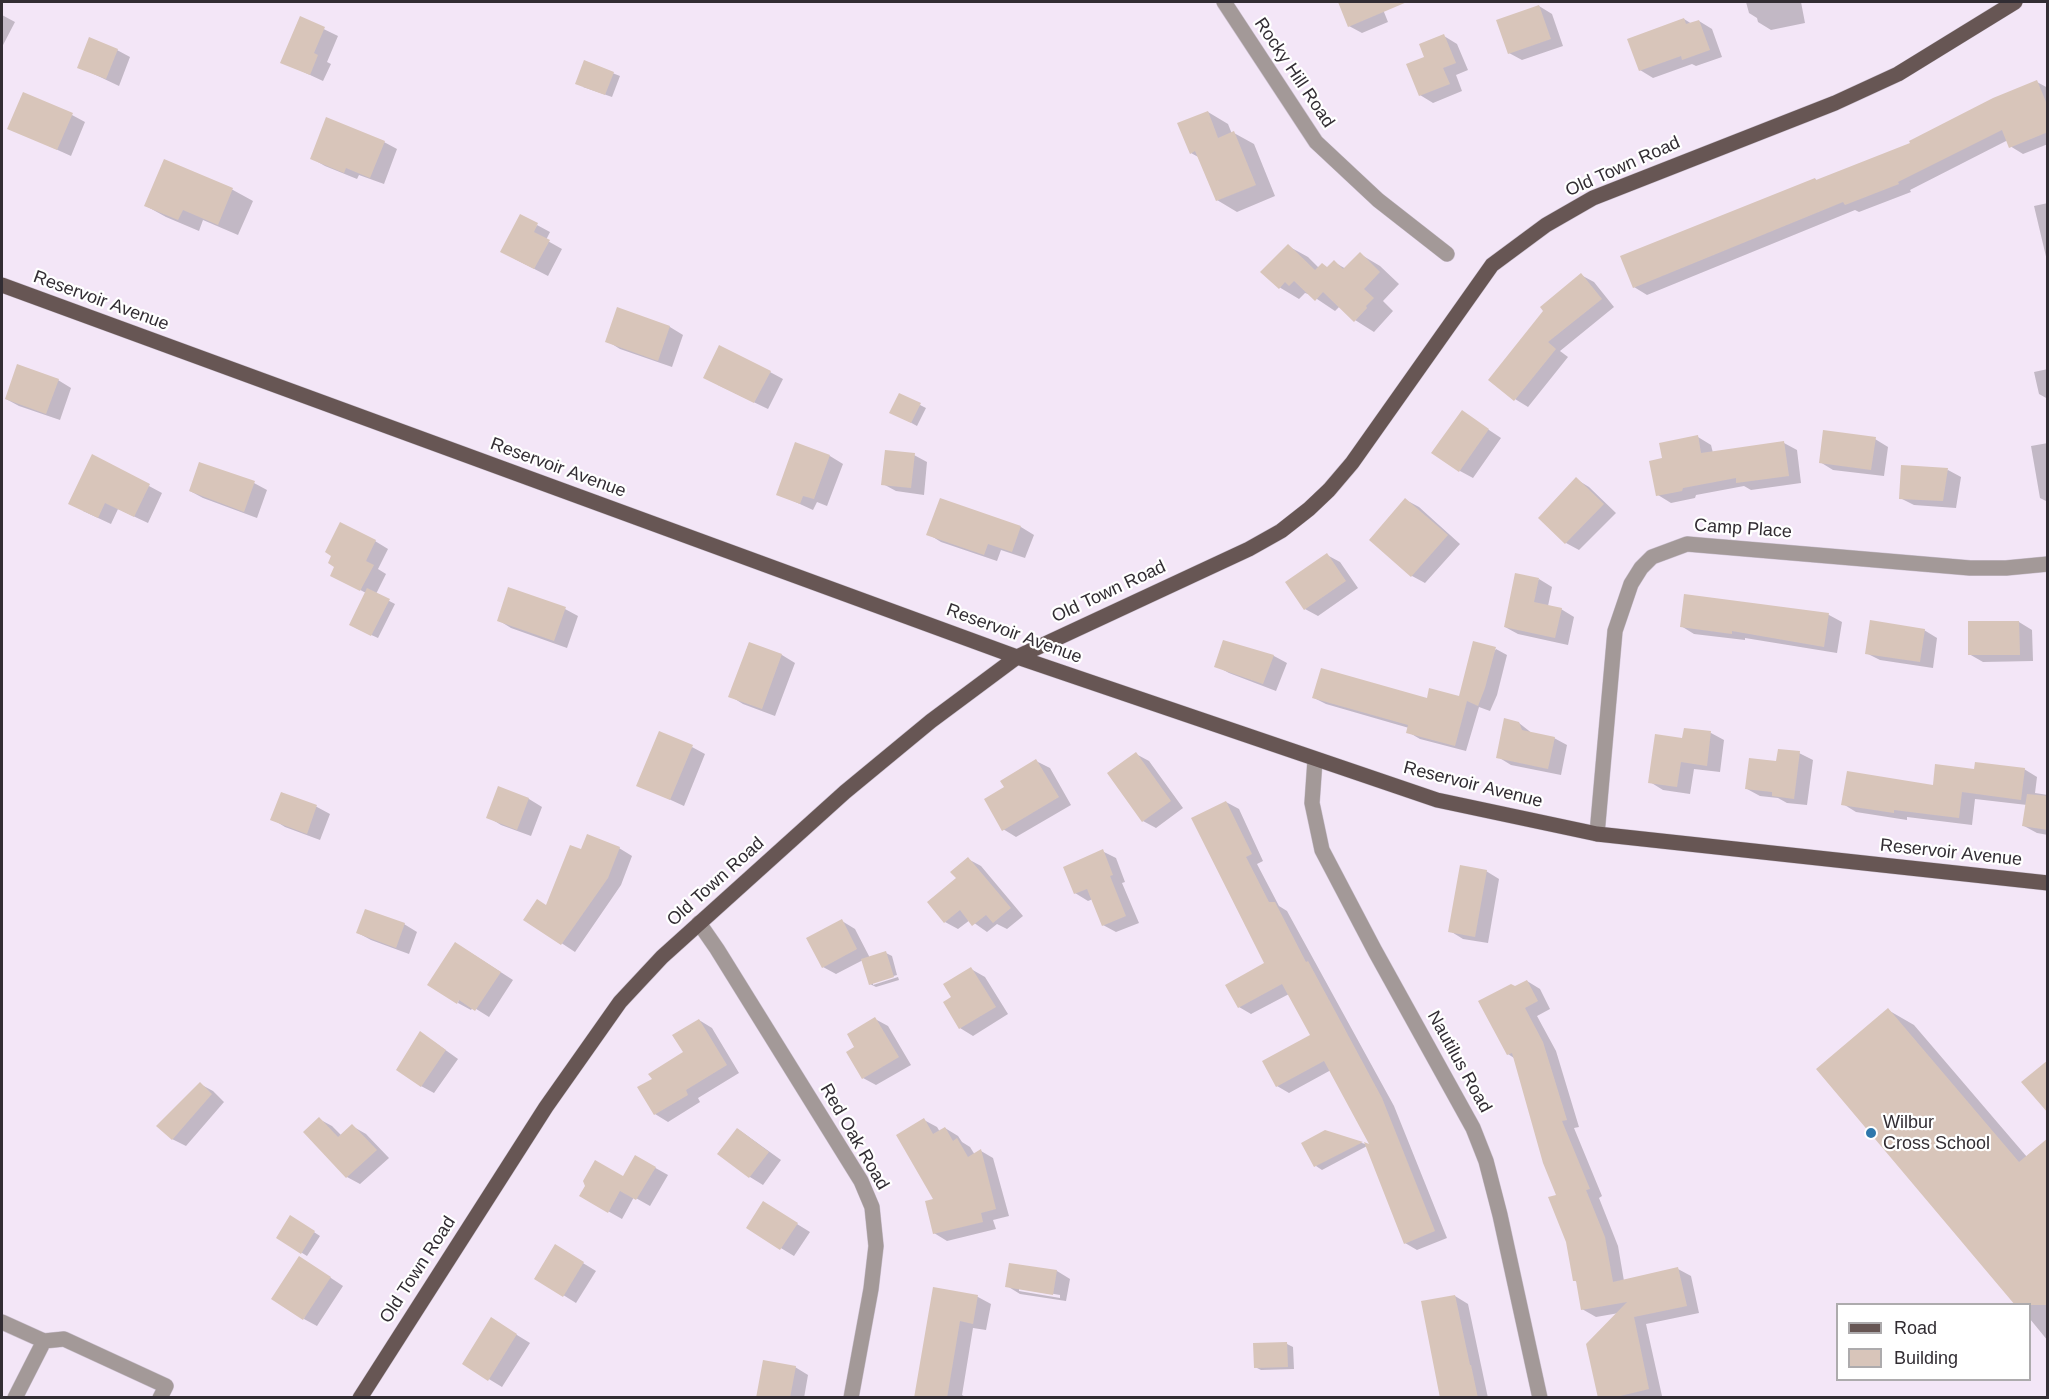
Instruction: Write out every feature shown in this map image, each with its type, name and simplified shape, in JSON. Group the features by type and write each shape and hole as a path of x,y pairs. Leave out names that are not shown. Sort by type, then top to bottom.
{"main road":[{"name":"Old Town Road","path":"360,1398 546,1107 620,1002 662,957 844,792 931,721 1017,657 1249,549 1281,531 1309,509 1352,463 1492,265 1546,225 1593,198 1834,103 1898,74 2007,4"},
{"name":"Reservoir Avenue","path":"2,285 1017,657 1437,800 1597,834 2048,883"}],"street":[{"name":"Rocky Hill Road","path":"1224,2 1316,142 1378,200 1447,254"},
{"name":"Camp Place","path":"1597,834 1615,631 1630,584 1641,568 1652,558 1687,544 1971,568 2006,568 2048,564"},
{"name":"Nautilus Road","path":"1315,760 1312,803 1322,850 1473,1128 1486,1161 1540,1398"},
{"name":"Red Oak Road","path":"699,923 861,1181 872,1207 876,1246 851,1398"},
{"path":"2,1322 44,1341 64,1339 166,1386 160,1398"},
{"path":"15,1398 44,1341"}],"building":[{"path":"1338,2 1407,2 1348,27"},
{"path":"1539,5 1551,39 1508,54 1496,20"},
{"path":"300,16 325,27 314,53 318,55 310,75 280,63"},
{"path":"1684,18 1686,24 1699,20 1710,50 1682,60 1681,56 1639,71 1627,39"},
{"path":"1444,34 1456,63 1443,68 1450,84 1419,96 1406,64 1424,57 1419,44"},
{"path":"89,37 118,49 106,79 77,68"},
{"path":"584,60 614,72 605,95 575,84"},
{"path":"2037,80 2048,107 2048,132 2009,148 2002,130 1898,182 1899,184 1845,205 1843,202 1633,288 1620,256 1815,178 1816,180 1910,143 1909,141 1993,98"},
{"path":"23,92 73,113 57,150 7,129"},
{"path":"1208,111 1218,138 1234,131 1256,185 1216,201 1195,151 1190,154 1177,123"},
{"path":"326,117 385,141 370,178 346,168 344,173 310,159"},
{"path":"164,159 233,188 218,225 183,210 178,220 144,206"},
{"path":"520,214 538,223 534,232 550,240 534,269 500,252"},
{"path":"1288,244 1315,270 1322,263 1327,267 1334,260 1343,269 1360,252 1380,272 1364,289 1374,298 1354,322 1323,292 1315,301 1294,281 1289,286 1285,282 1279,289 1260,272"},
{"path":"1581,273 1602,299 1548,342 1556,349 1514,401 1488,380 1543,311 1540,307"},
{"path":"617,307 670,326 658,361 605,342"},
{"path":"719,345 771,371 754,403 703,378"},
{"path":"17,364 59,379 46,414 5,399"},
{"path":"899,393 921,403 911,423 889,413"},
{"path":"1462,410 1489,429 1459,472 1431,453"},
{"path":"1823,430 1876,437 1871,470 1819,463"},
{"path":"1698,435 1701,453 1784,441 1789,476 1736,483 1736,478 1683,488 1682,491 1656,496 1649,461 1662,458 1659,443"},
{"path":"795,442 830,455 814,499 803,496 800,504 776,495"},
{"path":"885,450 915,453 911,488 881,485"},
{"path":"92,454 150,484 134,517 105,503 98,518 68,504"},
{"path":"199,462 255,481 244,512 189,491"},
{"path":"1901,465 1948,468 1943,501 1899,499"},
{"path":"1576,477 1604,504 1565,544 1538,518"},
{"path":"940,498 1021,526 1012,552 988,544 984,555 926,535"},
{"path":"1405,498 1448,535 1411,577 1369,540"},
{"path":"340,522 376,540 366,561 374,565 360,591 330,576 334,567 328,563 331,556 325,552"},
{"path":"1327,553 1346,581 1304,610 1285,582"},
{"path":"1515,573 1539,578 1534,602 1562,608 1555,638 1504,627"},
{"path":"508,587 566,607 554,641 497,621"},
{"path":"367,588 390,599 371,636 349,625"},
{"path":"1684,594 1829,613 1824,647 1732,631 1732,634 1680,627"},
{"path":"1870,620 1925,629 1920,662 1865,654"},
{"path":"1968,621 2019,621 2020,655 1968,655"},
{"path":"1223,640 1274,655 1263,684 1214,667"},
{"path":"1473,641 1496,647 1478,706 1467,701 1455,746 1406,733 1408,725 1312,698 1321,668 1427,698 1429,688 1459,696"},
{"path":"749,642 782,654 762,709 728,697"},
{"path":"1504,718 1519,722 1522,730 1555,737 1548,769 1496,758"},
{"path":"1684,728 1711,731 1707,766 1681,762 1677,787 1648,783 1655,734 1682,738"},
{"path":"659,731 693,745 670,800 636,786"},
{"path":"1778,749 1800,751 1794,799 1772,796 1772,792 1745,789 1749,758 1776,761"},
{"path":"1136,752 1171,801 1142,822 1107,773"},
{"path":"1036,759 1059,797 1002,831 984,799 1004,787 1000,781"},
{"path":"1975,762 2025,768 2021,800 1962,792 1959,818 1894,810 1894,813 1841,805 1847,771 1933,785 1935,764 1974,769"},
{"path":"498,786 529,798 517,830 486,818"},
{"path":"281,792 317,805 307,834 270,820"},
{"path":"2027,794 2048,796 2048,830 2022,826"},
{"path":"1226,801 1252,854 1246,857 1269,902 1275,902 1382,1098 1435,1231 1404,1244 1364,1142 1369,1144 1324,1061 1276,1087 1262,1061 1310,1035 1282,984 1238,1008 1225,985 1264,963 1191,818"},
{"path":"587,834 620,847 608,878 561,945 523,920 537,899 546,905 570,845 581,849"},
{"path":"1103,849 1113,875 1110,876 1126,916 1102,926 1087,889 1074,894 1063,867"},
{"path":"968,857 1011,908 993,923 986,915 972,926 960,910 944,923 927,902 956,878 950,872"},
{"path":"1460,865 1487,870 1475,937 1448,932"},
{"path":"365,909 405,923 396,948 356,933"},
{"path":"842,919 857,949 822,968 806,938"},
{"path":"455,942 501,972 475,1011 459,1000 457,1004 427,985"},
{"path":"886,951 894,977 869,985 861,959"},
{"path":"971,967 996,1007 959,1029 943,1002 951,997 943,984"},
{"path":"1527,980 1538,1001 1525,1008 1543,1042 1567,1120 1562,1121 1590,1189 1586,1190 1605,1237 1613,1282 1678,1267 1687,1306 1634,1317 1649,1389 1612,1398 1598,1398 1586,1344 1627,1302 1581,1310 1566,1242 1548,1197 1556,1195 1543,1163 1512,1053 1507,1055 1478,1001 1511,984 1515,986"},
{"path":"1888,1008 2019,1162 2048,1138 2048,1305 2013,1303 1816,1069"},
{"path":"875,1017 899,1057 862,1079 846,1052 854,1047 847,1034"},
{"path":"699,1019 727,1065 686,1090 688,1095 654,1115 637,1087 652,1079 648,1074 683,1052 672,1035"},
{"path":"420,1031 446,1050 421,1087 396,1070"},
{"path":"2048,1060 2048,1113 2021,1082"},
{"path":"200,1082 212,1094 172,1140 156,1126"},
{"path":"319,1117 338,1137 352,1124 377,1150 346,1178 303,1132"},
{"path":"924,1118 933,1134 945,1127 953,1141 957,1138 968,1157 981,1149 996,1209 981,1213 983,1222 933,1234 925,1201 933,1199 896,1135"},
{"path":"737,1128 769,1152 749,1178 717,1154"},
{"path":"1325,1130 1363,1142 1314,1167 1301,1143"},
{"path":"635,1155 656,1167 636,1200 620,1191 608,1213 579,1196 585,1186 583,1181 595,1160 623,1176"},
{"path":"763,1201 798,1223 780,1250 746,1228"},
{"path":"290,1215 315,1231 301,1254 276,1238"},
{"path":"555,1244 584,1262 563,1297 534,1279"},
{"path":"299,1256 331,1277 303,1320 271,1299"},
{"path":"1009,1263 1057,1270 1053,1295 1005,1287"},
{"path":"933,1287 978,1295 973,1324 960,1321 947,1398 914,1398"},
{"path":"1455,1295 1478,1398 1440,1398 1421,1301"},
{"path":"491,1317 517,1334 488,1381 462,1364"},
{"path":"1287,1342 1288,1367 1254,1368 1253,1343"},
{"path":"763,1360 796,1366 790,1398 756,1398"}],"place":[{"name":"Wilbur Cross School","path":"1871,1133"}]}
